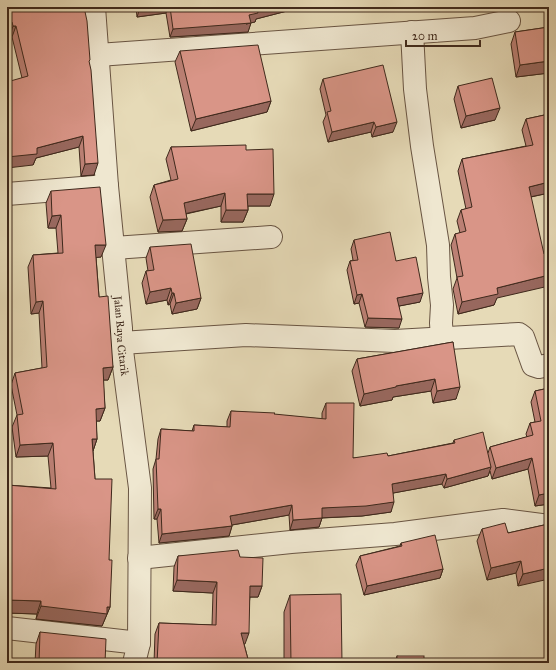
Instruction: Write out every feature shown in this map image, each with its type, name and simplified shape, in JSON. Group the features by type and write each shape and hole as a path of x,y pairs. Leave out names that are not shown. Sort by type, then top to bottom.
{"street":[{"name":"Jalan Raya Citarik","path":"94,7 107,186 114,248 121,343 140,488 140,558 136,653"},
{"path":"98,55 475,28 509,21"},
{"path":"412,32 415,89 422,146 438,245 442,305 442,338"},
{"path":"7,194 107,186"},
{"path":"114,248 271,237"},
{"path":"121,343 246,335 395,341 519,334 523,337 532,365 539,367 549,365"},
{"path":"140,558 291,542 395,534 503,520 549,526"},
{"path":"7,628 136,653"}],"building":[{"path":"7,7 84,7 87,21 98,163 85,164 83,136 37,148 37,154 7,157 7,82 28,76 16,26 13,26 12,22 7,22"},
{"path":"170,7 272,7 257,10 258,13 249,15 251,23 173,29"},
{"path":"549,27 549,61 520,65 515,32"},
{"path":"258,45 271,101 196,119 180,51"},
{"path":"383,65 397,122 376,127 374,122 332,132 327,112 331,111 323,79"},
{"path":"492,78 500,108 466,116 458,86"},
{"path":"549,114 549,182 529,187 544,254 549,252 549,275 497,288 498,294 462,302 457,277 463,276 455,234 466,231 461,210 472,207 462,159 533,145 526,119"},
{"path":"246,145 246,150 273,149 274,194 247,194 248,210 226,210 225,193 184,203 187,219 163,220 154,185 178,179 171,147"},
{"path":"100,187 106,245 95,245 99,297 108,296 113,367 103,368 105,408 96,409 97,439 92,439 95,479 112,479 109,560 112,560 110,607 107,607 107,614 41,606 41,601 7,600 7,485 56,489 53,443 20,445 17,415 23,414 15,373 47,367 43,301 36,302 33,255 63,253 61,215 52,216 51,191"},
{"path":"390,232 396,261 416,257 423,293 397,298 402,319 368,318 362,294 357,295 350,261 358,260 354,240"},
{"path":"191,244 201,298 176,303 174,293 172,293 171,288 150,292 146,271 154,270 150,247"},
{"path":"453,342 460,387 437,391 435,379 396,386 364,394 357,359"},
{"path":"549,388 549,493 539,495 532,458 496,468 490,447 533,435 530,423 541,421 535,391"},
{"path":"326,403 354,403 353,458 387,453 388,456 455,443 454,440 483,432 491,467 447,479 446,474 392,484 394,502 366,506 322,508 322,518 293,520 292,505 230,516 232,526 162,534 161,509 158,509 156,459 159,459 161,429 194,431 194,425 230,427 231,411 275,413 274,414 326,419"},
{"path":"505,523 508,533 549,525 549,568 523,574 521,561 491,568 482,529"},
{"path":"435,535 443,569 367,586 360,556 402,546 401,543"},
{"path":"238,550 240,557 263,558 262,586 250,586 249,633 241,633 249,663 157,663 159,623 216,625 217,582 177,580 178,556"},
{"path":"341,594 342,663 291,663 290,595"},
{"path":"40,632 106,639 105,663 39,663"},
{"path":"397,656 424,656 424,663 397,663"},
{"path":"7,662 32,663 7,663"}]}
